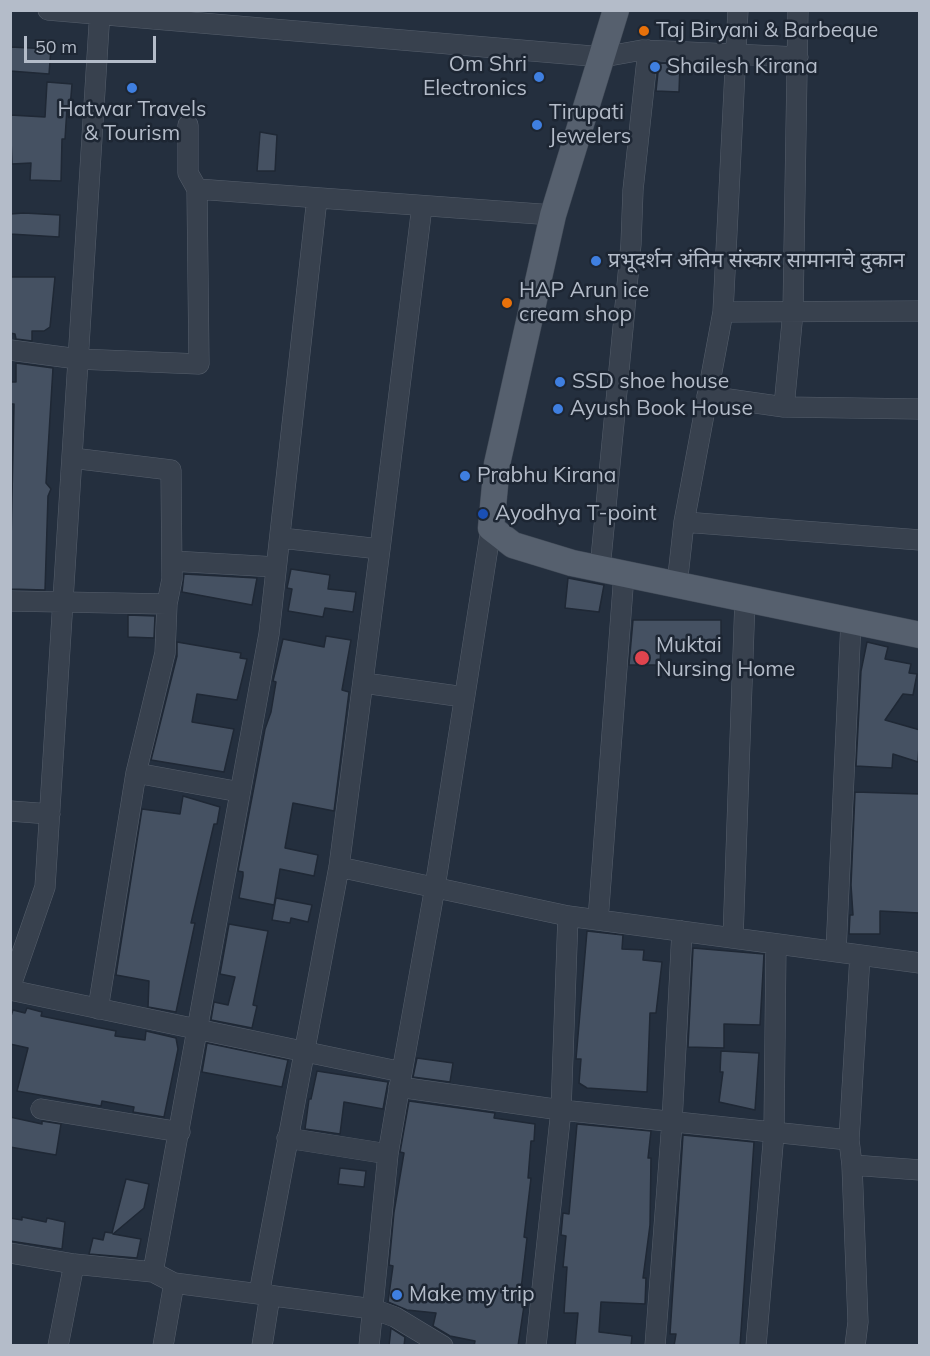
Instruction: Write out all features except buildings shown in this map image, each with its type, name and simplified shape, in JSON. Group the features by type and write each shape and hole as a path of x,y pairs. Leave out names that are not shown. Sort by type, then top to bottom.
{"main road":[{"path":"616,10 553,215 497,464 492,528 513,545 612,572 920,635"}],"street":[{"path":"48,10 100,12 603,57 648,50 736,52 798,57"},
{"path":"677,585 684,522 723,312 738,10"},
{"path":"784,406 793,312 798,10"},
{"path":"100,12 45,887 10,989 303,1053 401,1079 561,1110 849,1140"},
{"path":"598,920 612,572 633,190 648,50"},
{"path":"10,350 78,359 199,364 197,189 188,173 188,126"},
{"path":"197,189 553,215"},
{"path":"153,1272 269,634 317,198"},
{"path":"262,1346 265,1294 287,1138 339,867 422,206"},
{"path":"723,312 920,311"},
{"path":"707,396 784,406 920,409"},
{"path":"72,458 171,470 172,579 167,604 165,653 136,772 98,1009"},
{"path":"684,522 920,540"},
{"path":"369,1346 388,1154 435,887 492,528"},
{"path":"281,538 380,549"},
{"path":"172,561 276,567"},
{"path":"733,938 745,599"},
{"path":"10,601 63,600 167,604"},
{"path":"836,952 851,621"},
{"path":"364,682 464,697"},
{"path":"136,772 240,792"},
{"path":"10,811 50,814"},
{"path":"339,867 598,920 920,963"},
{"path":"536,1346 561,1110 568,915"},
{"path":"655,1346 672,1122 682,931"},
{"path":"756,1346 774,1132 776,944"},
{"path":"855,1346 858,1322 849,1140 860,955"},
{"path":"41,1109 180,1132"},
{"path":"287,1138 388,1154"},
{"path":"852,1165 920,1170"},
{"path":"10,1252 74,1264 153,1272 174,1283 373,1309 395,1317 443,1346"},
{"path":"58,1346 74,1264"},
{"path":"163,1346 174,1283"}],"place":[{"name":"Taj Biryani & Barbeque","path":"644,31"},
{"name":"Shailesh Kirana","path":"655,67"},
{"name":"Om Shri Electronics","path":"539,77"},
{"name":"Hatwar Travels & Tourism","path":"132,88"},
{"name":"Tirupati Jewelers","path":"537,125"},
{"name":"प्रभूदर्शन अंतिम संस्कार सामानाचे दुकान","path":"596,261"},
{"name":"HAP Arun ice cream shop","path":"507,303"},
{"name":"SSD shoe house","path":"560,382"},
{"name":"Ayush Book House","path":"558,409"},
{"name":"Prabhu Kirana","path":"465,476"},
{"name":"Ayodhya T-point","path":"483,514"},
{"name":"Muktai Nursing Home","path":"642,658"},
{"name":"Make my trip","path":"397,1295"}]}
